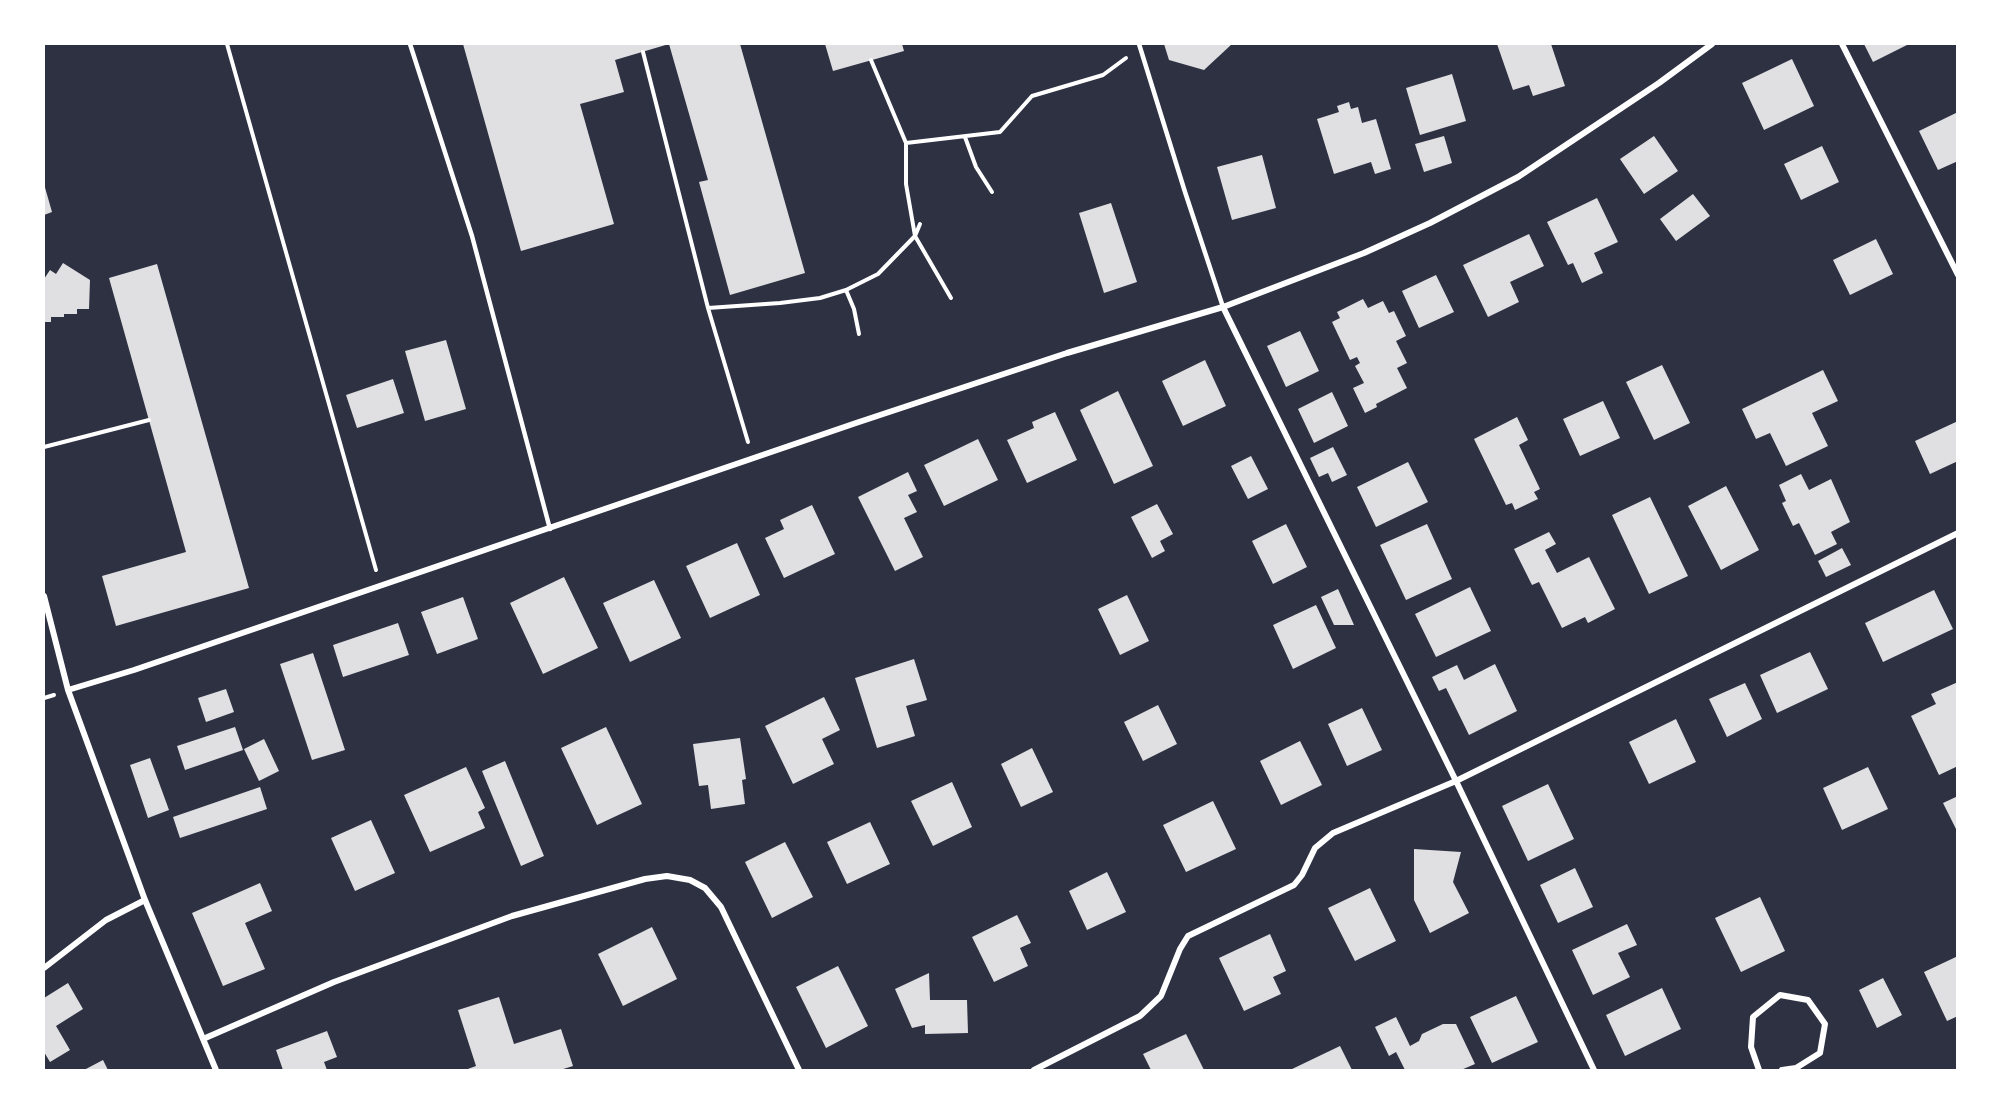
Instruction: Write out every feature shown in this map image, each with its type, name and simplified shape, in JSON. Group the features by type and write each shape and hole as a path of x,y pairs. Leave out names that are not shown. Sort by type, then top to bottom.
{"street":[{"path":"68,690 134,670 550,529 753,457 1067,353 1222,307 1364,254 1518,177 1659,83 1712,44"},
{"path":"1842,44 1958,275"},
{"path":"1222,307 1456,781 1594,1071"},
{"path":"1034,1071 1140,1016 1161,996 1180,949 1188,936 1294,885 1302,875 1315,848 1333,833 1456,781 1958,533"},
{"path":"44,596 68,690 145,900 216,1071"},
{"path":"203,1039 334,982 512,916 645,879 667,876 690,880 705,888 721,907 799,1071"},
{"path":"44,968 106,921 145,900"},
{"path":"1759,1071 1751,1047 1753,1017 1780,995 1808,1000 1825,1024 1820,1053 1796,1068 1782,1071"}],"lane":[{"path":"410,44 472,236 550,529"},
{"path":"1139,45 1222,307"}],"path":[{"path":"227,44 381,585"},
{"path":"906,143 1000,132 1032,96 1103,75 1139,45"},
{"path":"644,52 708,308 753,457"},
{"path":"872,60 906,143 906,184 915,236 951,298"},
{"path":"965,136 976,167 992,192"},
{"path":"708,308 810,299 846,290 878,274 915,236 920,224"},
{"path":"846,290 854,309 860,334"},
{"path":"44,447 150,420"}],"building":[{"path":"463,44 669,44 615,60 624,92 580,104 614,224 521,251"},
{"path":"669,44 740,44 805,273 730,295 699,182 708,180"},
{"path":"825,44 902,44 904,51 833,71"},
{"path":"1164,44 1232,44 1204,70 1169,60"},
{"path":"1497,44 1551,44 1565,86 1533,96 1529,85 1513,90"},
{"path":"1864,44 1909,44 1873,62"},
{"path":"1792,59 1814,106 1764,130 1742,83"},
{"path":"1452,74 1466,121 1420,135 1406,88"},
{"path":"1349,102 1351,109 1358,107 1362,123 1376,119 1391,169 1375,174 1371,162 1334,174 1317,119 1339,112 1337,106"},
{"path":"1958,112 1958,161 1938,170 1919,131"},
{"path":"1444,136 1452,163 1424,172 1415,144"},
{"path":"1654,136 1678,171 1644,194 1620,159"},
{"path":"1822,146 1839,182 1801,200 1784,164"},
{"path":"1262,155 1276,208 1232,220 1217,167"},
{"path":"44,184 52,212 44,215"},
{"path":"1693,194 1710,216 1676,241 1660,219"},
{"path":"1597,198 1618,242 1594,253 1603,273 1582,283 1573,263 1568,265 1547,222"},
{"path":"1111,203 1137,282 1104,293 1079,213"},
{"path":"1529,234 1544,266 1510,282 1519,302 1488,317 1463,265"},
{"path":"1876,239 1893,274 1850,295 1833,260"},
{"path":"63,263 90,280 89,309 77,309 77,314 51,317 51,322 44,322 44,279 50,270 56,274"},
{"path":"157,264 249,588 116,626 102,576 186,552 109,278"},
{"path":"1436,275 1454,312 1419,328 1402,291"},
{"path":"1363,299 1368,308 1383,301 1389,313 1394,311 1406,336 1396,341 1407,363 1397,368 1407,388 1376,404 1377,407 1365,413 1353,388 1364,383 1355,366 1360,363 1357,357 1350,360 1332,322 1340,318 1337,312"},
{"path":"1300,331 1319,371 1286,387 1267,346"},
{"path":"446,340 466,409 425,421 405,351"},
{"path":"1205,360 1226,406 1183,426 1162,381"},
{"path":"1662,365 1690,423 1654,440 1626,382"},
{"path":"1823,370 1838,401 1812,413 1828,446 1786,466 1770,433 1756,439 1742,409"},
{"path":"393,379 404,413 357,428 346,395"},
{"path":"1118,391 1153,466 1114,484 1080,410"},
{"path":"1332,392 1348,426 1314,443 1298,409"},
{"path":"1603,401 1620,438 1580,456 1563,419"},
{"path":"1055,412 1077,460 1027,483 1007,440 1034,428 1032,422"},
{"path":"1517,417 1528,440 1519,445 1540,489 1534,492 1538,499 1515,510 1512,503 1506,505 1474,439"},
{"path":"1958,421 1958,461 1930,474 1915,441"},
{"path":"978,439 998,480 944,506 924,465"},
{"path":"1333,447 1347,475 1332,482 1328,473 1319,477 1310,458"},
{"path":"1251,456 1268,489 1248,499 1231,466"},
{"path":"1408,462 1428,502 1376,527 1357,487"},
{"path":"908,472 917,491 908,495 917,512 904,518 923,557 895,571 858,497"},
{"path":"1801,474 1809,490 1831,479 1850,522 1831,532 1837,544 1815,555 1799,523 1793,526 1782,503 1786,501 1779,485"},
{"path":"1726,486 1759,550 1721,570 1688,506"},
{"path":"1650,497 1688,576 1649,594 1612,515"},
{"path":"1157,504 1173,534 1160,541 1165,551 1152,558 1131,517"},
{"path":"812,505 835,554 784,578 765,538 784,529 780,520"},
{"path":"1286,524 1307,567 1273,584 1252,541"},
{"path":"1427,524 1452,579 1406,600 1380,545"},
{"path":"1549,532 1556,544 1545,550 1557,573 1589,557 1615,609 1588,623 1585,617 1562,628 1539,582 1532,585 1514,549"},
{"path":"737,543 760,595 710,618 686,566"},
{"path":"1842,548 1851,565 1826,577 1818,561"},
{"path":"564,577 598,648 543,674 510,603"},
{"path":"654,580 681,638 630,662 603,603"},
{"path":"1470,587 1491,631 1436,657 1415,614"},
{"path":"1338,589 1354,625 1334,625 1321,597"},
{"path":"1934,590 1953,629 1883,662 1865,623"},
{"path":"1127,595 1149,641 1120,655 1098,609"},
{"path":"463,597 478,639 437,654 421,612"},
{"path":"1316,605 1336,648 1293,669 1273,625"},
{"path":"398,623 409,655 343,677 333,645"},
{"path":"1810,652 1828,689 1777,713 1760,675"},
{"path":"313,653 345,750 312,760 280,664"},
{"path":"914,659 927,700 906,706 915,736 877,748 855,678"},
{"path":"1495,664 1517,711 1469,735 1446,688 1439,691 1432,677 1457,665 1464,680"},
{"path":"1958,682 1958,766 1939,775 1911,716 1936,704 1931,694"},
{"path":"1745,683 1762,719 1727,737 1709,699"},
{"path":"226,689 234,712 206,722 198,698"},
{"path":"824,697 840,730 822,739 834,764 793,784 765,726"},
{"path":"1158,705 1177,744 1143,761 1124,722"},
{"path":"1362,708 1382,750 1347,766 1328,724"},
{"path":"1676,719 1696,762 1649,784 1629,742"},
{"path":"235,727 243,750 185,770 177,746"},
{"path":"606,727 642,804 597,825 561,748"},
{"path":"740,738 746,779 742,780 745,804 711,809 708,785 699,786 693,744"},
{"path":"264,739 279,771 259,781 244,749"},
{"path":"1300,741 1322,785 1281,805 1260,761"},
{"path":"1032,748 1053,792 1021,807 1001,764"},
{"path":"150,758 169,810 148,818 130,765"},
{"path":"505,761 544,856 521,866 482,771"},
{"path":"466,767 485,808 478,812 485,828 430,852 404,795"},
{"path":"1868,767 1888,809 1842,830 1823,788"},
{"path":"952,782 972,827 933,846 911,801"},
{"path":"1548,784 1574,839 1528,861 1502,806"},
{"path":"260,787 267,809 180,838 173,817"},
{"path":"1958,796 1958,833 1943,803"},
{"path":"1213,801 1236,849 1186,872 1163,825"},
{"path":"371,820 395,873 355,891 331,838"},
{"path":"870,822 890,864 847,884 827,842"},
{"path":"785,842 813,897 772,918 745,862"},
{"path":"1414,849 1461,852 1453,882 1469,913 1430,933 1414,900"},
{"path":"1575,868 1593,907 1558,923 1540,885"},
{"path":"1107,872 1126,912 1087,930 1069,891"},
{"path":"260,883 272,911 245,923 265,969 223,986 192,913"},
{"path":"1370,888 1396,941 1355,961 1328,908"},
{"path":"1760,897 1785,951 1741,972 1715,918"},
{"path":"1017,915 1031,943 1020,948 1028,966 994,982 972,937"},
{"path":"1627,924 1637,945 1618,953 1630,977 1593,995 1572,950"},
{"path":"652,927 677,979 623,1006 598,954"},
{"path":"1270,934 1286,971 1273,977 1281,994 1244,1011 1219,958"},
{"path":"1958,956 1958,1016 1947,1021 1924,972"},
{"path":"838,966 868,1026 826,1048 796,987"},
{"path":"929,973 930,1000 967,1000 968,1033 925,1034 925,1025 912,1028 895,989"},
{"path":"1883,978 1902,1015 1877,1028 1859,990"},
{"path":"68,983 83,1009 56,1026 70,1050 50,1062 44,1052 44,998"},
{"path":"1662,988 1681,1029 1625,1056 1606,1015"},
{"path":"1516,996 1538,1042 1492,1063 1470,1017"},
{"path":"499,997 514,1044 561,1029 573,1066 560,1070 465,1070 476,1066 458,1010"},
{"path":"1396,1017 1410,1046 1419,1041 1422,1034 1443,1024 1456,1024 1475,1064 1461,1070 1405,1070 1396,1052 1389,1056 1375,1027"},
{"path":"327,1031 337,1057 324,1062 327,1070 283,1070 276,1050"},
{"path":"1186,1034 1204,1070 1151,1070 1143,1054"},
{"path":"1340,1046 1352,1070 1290,1070"},
{"path":"103,1060 108,1070 84,1070"}]}
